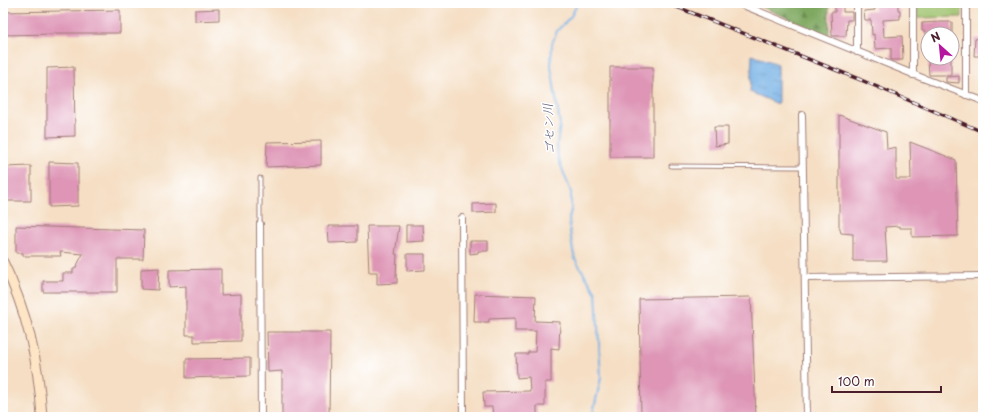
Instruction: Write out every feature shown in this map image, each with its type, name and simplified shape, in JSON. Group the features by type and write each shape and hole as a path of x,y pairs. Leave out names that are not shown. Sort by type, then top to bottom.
{"street":[{"path":"738,3 914,75 983,101"},
{"path":"857,3 857,52"},
{"path":"913,3 914,75"},
{"path":"966,3 966,95"},
{"path":"802,115 807,417"},
{"path":"462,218 463,417"},
{"path":"260,224 261,417"},
{"path":"3,262 20,304 34,351 38,368 42,417"},
{"path":"805,278 983,276"}],"lane":[{"path":"670,166 803,167"},
{"path":"260,178 260,224"}],"green space":[{"path":"753,3 829,3 829,36"},
{"path":"917,3 962,3 962,17 917,18"}],"water":[{"path":"752,55 778,64 778,104 750,92"}],"building":[{"path":"835,3 843,3 843,12 852,12 852,20 847,20 846,36 832,36 831,12 835,12"},
{"path":"874,3 898,3 900,19 883,20 884,37 902,36 903,60 891,60 891,48 875,49 871,20 865,20 864,11 875,10"},
{"path":"219,9 219,20 195,21 195,10"},
{"path":"120,10 120,33 3,35 3,12"},
{"path":"952,22 952,26 922,26 922,23"},
{"path":"983,38 983,56 974,56 975,39"},
{"path":"928,66 951,66 951,75 929,75"},
{"path":"74,67 75,136 47,137 47,68"},
{"path":"610,67 653,67 653,157 610,157"},
{"path":"959,76 959,83 946,82 946,77"},
{"path":"839,115 886,132 887,149 896,147 896,179 911,179 910,142 956,160 958,236 912,237 912,228 900,228 900,226 885,227 887,261 853,261 853,234 841,233 839,226"},
{"path":"714,127 728,127 728,144 715,146"},
{"path":"321,141 321,165 266,167 267,142"},
{"path":"49,162 78,163 78,206 49,207"},
{"path":"31,166 31,201 4,201 4,167"},
{"path":"496,203 496,212 473,213 473,204"},
{"path":"406,225 423,225 424,241 406,242"},
{"path":"16,226 144,230 143,259 117,259 117,292 43,292 43,281 63,281 63,273 73,273 73,269 75,269 83,254 60,252 61,256 23,256 23,253 16,253"},
{"path":"328,226 357,226 357,242 329,243"},
{"path":"367,226 399,226 395,254 397,254 397,283 377,284 377,272 369,272"},
{"path":"470,241 488,241 488,251 478,251 478,253 470,254"},
{"path":"407,254 425,254 425,270 407,271"},
{"path":"159,268 158,290 141,289 141,269"},
{"path":"221,269 221,295 241,294 241,341 194,342 194,335 186,335 186,286 169,287 169,270"},
{"path":"475,294 536,296 535,321 560,322 559,349 551,348 551,382 545,382 545,406 537,406 537,417 493,417 492,407 484,407 483,392 530,391 529,377 517,378 516,354 528,354 528,352 535,352 536,331 515,331 515,318 489,319 489,322 474,322"},
{"path":"751,297 756,417 641,417 639,299"},
{"path":"267,332 330,332 329,417 282,417 282,371 268,372"},
{"path":"250,358 250,376 186,378 186,359"}],"waterway":[{"name":"ゴセン川","path":"578,3 571,16 557,31 552,44 551,66 560,125 557,144 558,158 571,192 571,210 569,218 573,251 575,259 596,293 601,378 592,417"}],"railway":[{"path":"667,3 861,80 983,132"}]}
